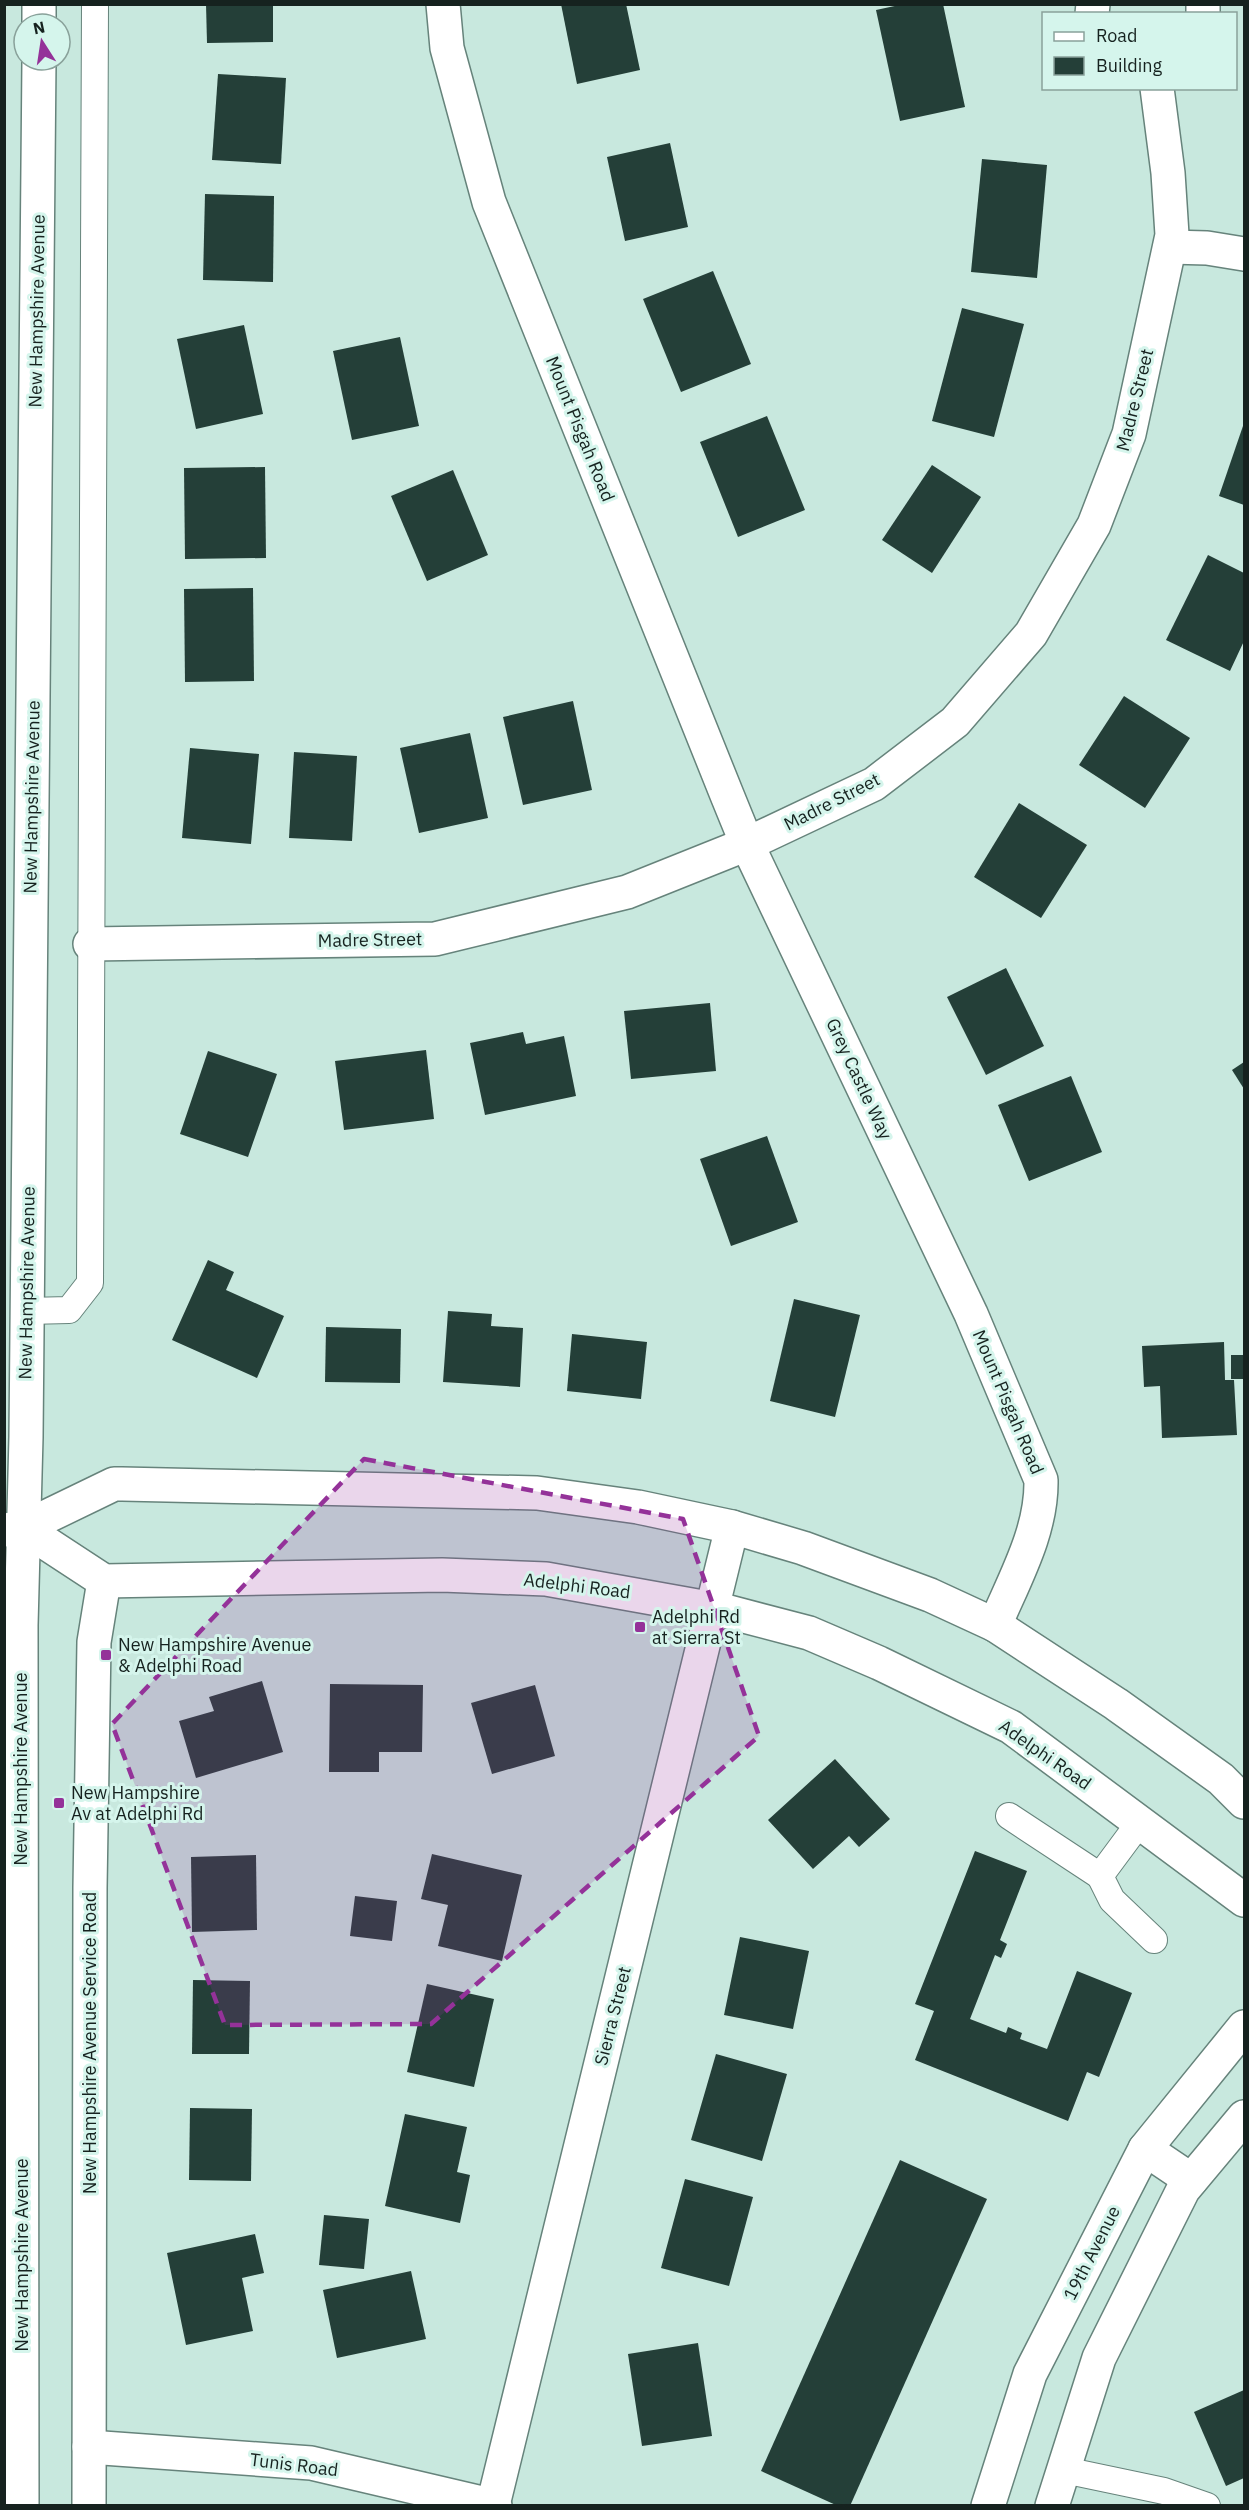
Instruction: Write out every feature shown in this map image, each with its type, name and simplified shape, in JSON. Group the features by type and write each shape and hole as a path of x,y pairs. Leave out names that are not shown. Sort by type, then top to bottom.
{"street":[{"name":"Mount Pisgah Road","path":"443,4 447,48 489,202 747,844"},
{"name":"New Hampshire Avenue","path":"22,2505 21,1625 14,1529 27,1311 39,72"},
{"name":"Madre Street","path":"90,944 435,939 627,892 747,844 873,784 955,722 1031,634 1094,525 1129,434 1172,235 1168,173 1157,90"},
{"path":"1170,247 1207,248 1245,254"},
{"name":"Grey Castle Way","path":"747,844 971,1314"},
{"name":"Mount Pisgah Road","path":"971,1314 1041,1480 1042,1503 1032,1539 995,1624"},
{"path":"14,1529 114,1484 537,1493 638,1507 732,1527 803,1548 930,1595 995,1624 1116,1704 1221,1779 1245,1802"},
{"name":"Sierra Street","path":"494,2505 732,1527"},
{"path":"14,1529 104,1581"},
{"name":"Adelphi Road","path":"104,1581 442,1575 546,1578 713,1609 809,1633 879,1663 1011,1727 1245,1900"},
{"name":"New Hampshire Avenue Service Road","path":"89,2505 90,1888 94,1642 104,1581"},
{"name":"19th Avenue","path":"988,2505 1030,2374 1145,2149 1245,2027"},
{"path":"1052,2505 1099,2358 1183,2190 1245,2117"},
{"path":"1145,2149 1191,2180"},
{"name":"Tunis Road","path":"89,2447 311,2463 494,2505"}],"lane":[{"path":"27,1311 69,1310 90,1283 95,4"},
{"path":"1009,1816 1100,1876 1112,1900 1154,1940"},
{"path":"1100,1876 1140,1822"},
{"path":"1065,2470 1164,2491 1207,2505"}],"highlighted area":[{"path":"364,1459 683,1519 759,1736 431,2024 225,2025 112,1724"}],"building":[{"path":"206,4 273,4 273,42 207,43"},
{"path":"561,4 626,4 640,70 577,84"},
{"path":"904,4 943,4 965,107 900,121 876,10"},
{"path":"218,74 286,78 281,164 212,160"},
{"path":"670,143 688,227 625,241 607,157"},
{"path":"982,159 1047,165 1037,278 971,272"},
{"path":"205,194 274,196 273,282 203,280"},
{"path":"713,271 751,364 681,392 643,299"},
{"path":"962,308 1024,324 994,437 932,421"},
{"path":"244,325 263,414 196,429 177,339"},
{"path":"400,337 419,426 352,440 333,351"},
{"path":"767,416 805,510 738,537 700,442"},
{"path":"1244,423 1244,505 1219,496"},
{"path":"932,465 981,497 932,573 882,540"},
{"path":"265,467 266,558 185,559 184,468"},
{"path":"453,470 488,555 427,581 391,496"},
{"path":"1208,555 1244,573 1244,641 1230,671 1166,640"},
{"path":"253,588 254,681 185,682 184,589"},
{"path":"1124,696 1190,738 1145,808 1079,765"},
{"path":"573,701 592,790 523,805 503,717"},
{"path":"470,733 488,818 419,833 400,748"},
{"path":"190,748 259,754 251,844 182,838"},
{"path":"294,752 357,756 352,841 289,838"},
{"path":"1019,803 1087,845 1041,918 974,877"},
{"path":"1006,968 1044,1046 986,1075 947,997"},
{"path":"710,1003 716,1071 631,1079 624,1011"},
{"path":"523,1032 526,1044 564,1036 576,1096 485,1115 470,1043"},
{"path":"426,1050 434,1119 344,1130 335,1061"},
{"path":"208,1051 277,1074 248,1157 180,1134"},
{"path":"1244,1062 1244,1089 1232,1070"},
{"path":"1071,1076 1102,1152 1029,1181 998,1105"},
{"path":"767,1136 798,1222 731,1246 700,1159"},
{"path":"208,1260 234,1272 226,1290 284,1316 257,1378 172,1340"},
{"path":"794,1299 860,1315 835,1417 770,1401"},
{"path":"448,1311 492,1314 491,1326 523,1328 520,1387 443,1382"},
{"path":"326,1327 401,1329 400,1383 325,1382"},
{"path":"572,1334 647,1342 641,1399 567,1391"},
{"path":"1224,1342 1225,1380 1234,1380 1237,1435 1162,1438 1160,1386 1144,1387 1142,1346"},
{"path":"1231,1355 1244,1355 1244,1379 1231,1379"},
{"path":"262,1681 283,1752 196,1778 179,1721 214,1711 209,1697"},
{"path":"330,1684 423,1685 422,1752 379,1752 379,1772 329,1772"},
{"path":"535,1685 555,1756 492,1774 471,1703"},
{"path":"835,1759 890,1819 859,1847 849,1836 813,1869 768,1820"},
{"path":"975,1851 1027,1871 1000,1940 1007,1944 1001,1958 995,1955 970,2019 1006,2033 1008,2027 1022,2033 1020,2039 1047,2049 1077,1971 1132,1993 1099,2077 1087,2072 1068,2121 915,2060 934,2011 915,2004"},
{"path":"432,1854 522,1875 502,1961 438,1946 448,1905 421,1899"},
{"path":"256,1855 257,1930 192,1932 191,1857"},
{"path":"355,1896 397,1901 392,1941 350,1936"},
{"path":"740,1937 809,1951 793,2029 724,2015"},
{"path":"193,1980 250,1981 249,2054 192,2054"},
{"path":"427,1984 494,1999 474,2087 407,2072"},
{"path":"716,2054 787,2074 762,2161 691,2140"},
{"path":"190,2108 252,2109 251,2181 189,2180"},
{"path":"405,2114 467,2127 457,2172 470,2175 460,2223 385,2206"},
{"path":"900,2160 987,2199 850,2506 838,2506 761,2471"},
{"path":"685,2179 753,2197 729,2286 661,2268"},
{"path":"324,2215 369,2219 364,2269 319,2265"},
{"path":"255,2234 264,2273 242,2278 253,2331 186,2345 167,2253"},
{"path":"411,2271 426,2339 337,2358 323,2290"},
{"path":"698,2343 712,2436 642,2446 628,2354"},
{"path":"1244,2390 1244,2478 1226,2486 1194,2412"}],"place":[{"name":"Adelphi Rd at Sierra St","path":"640,1627"},
{"name":"New Hampshire Avenue & Adelphi Road","path":"106,1655"},
{"name":"New Hampshire Av at Adelphi Rd","path":"59,1803"}]}
